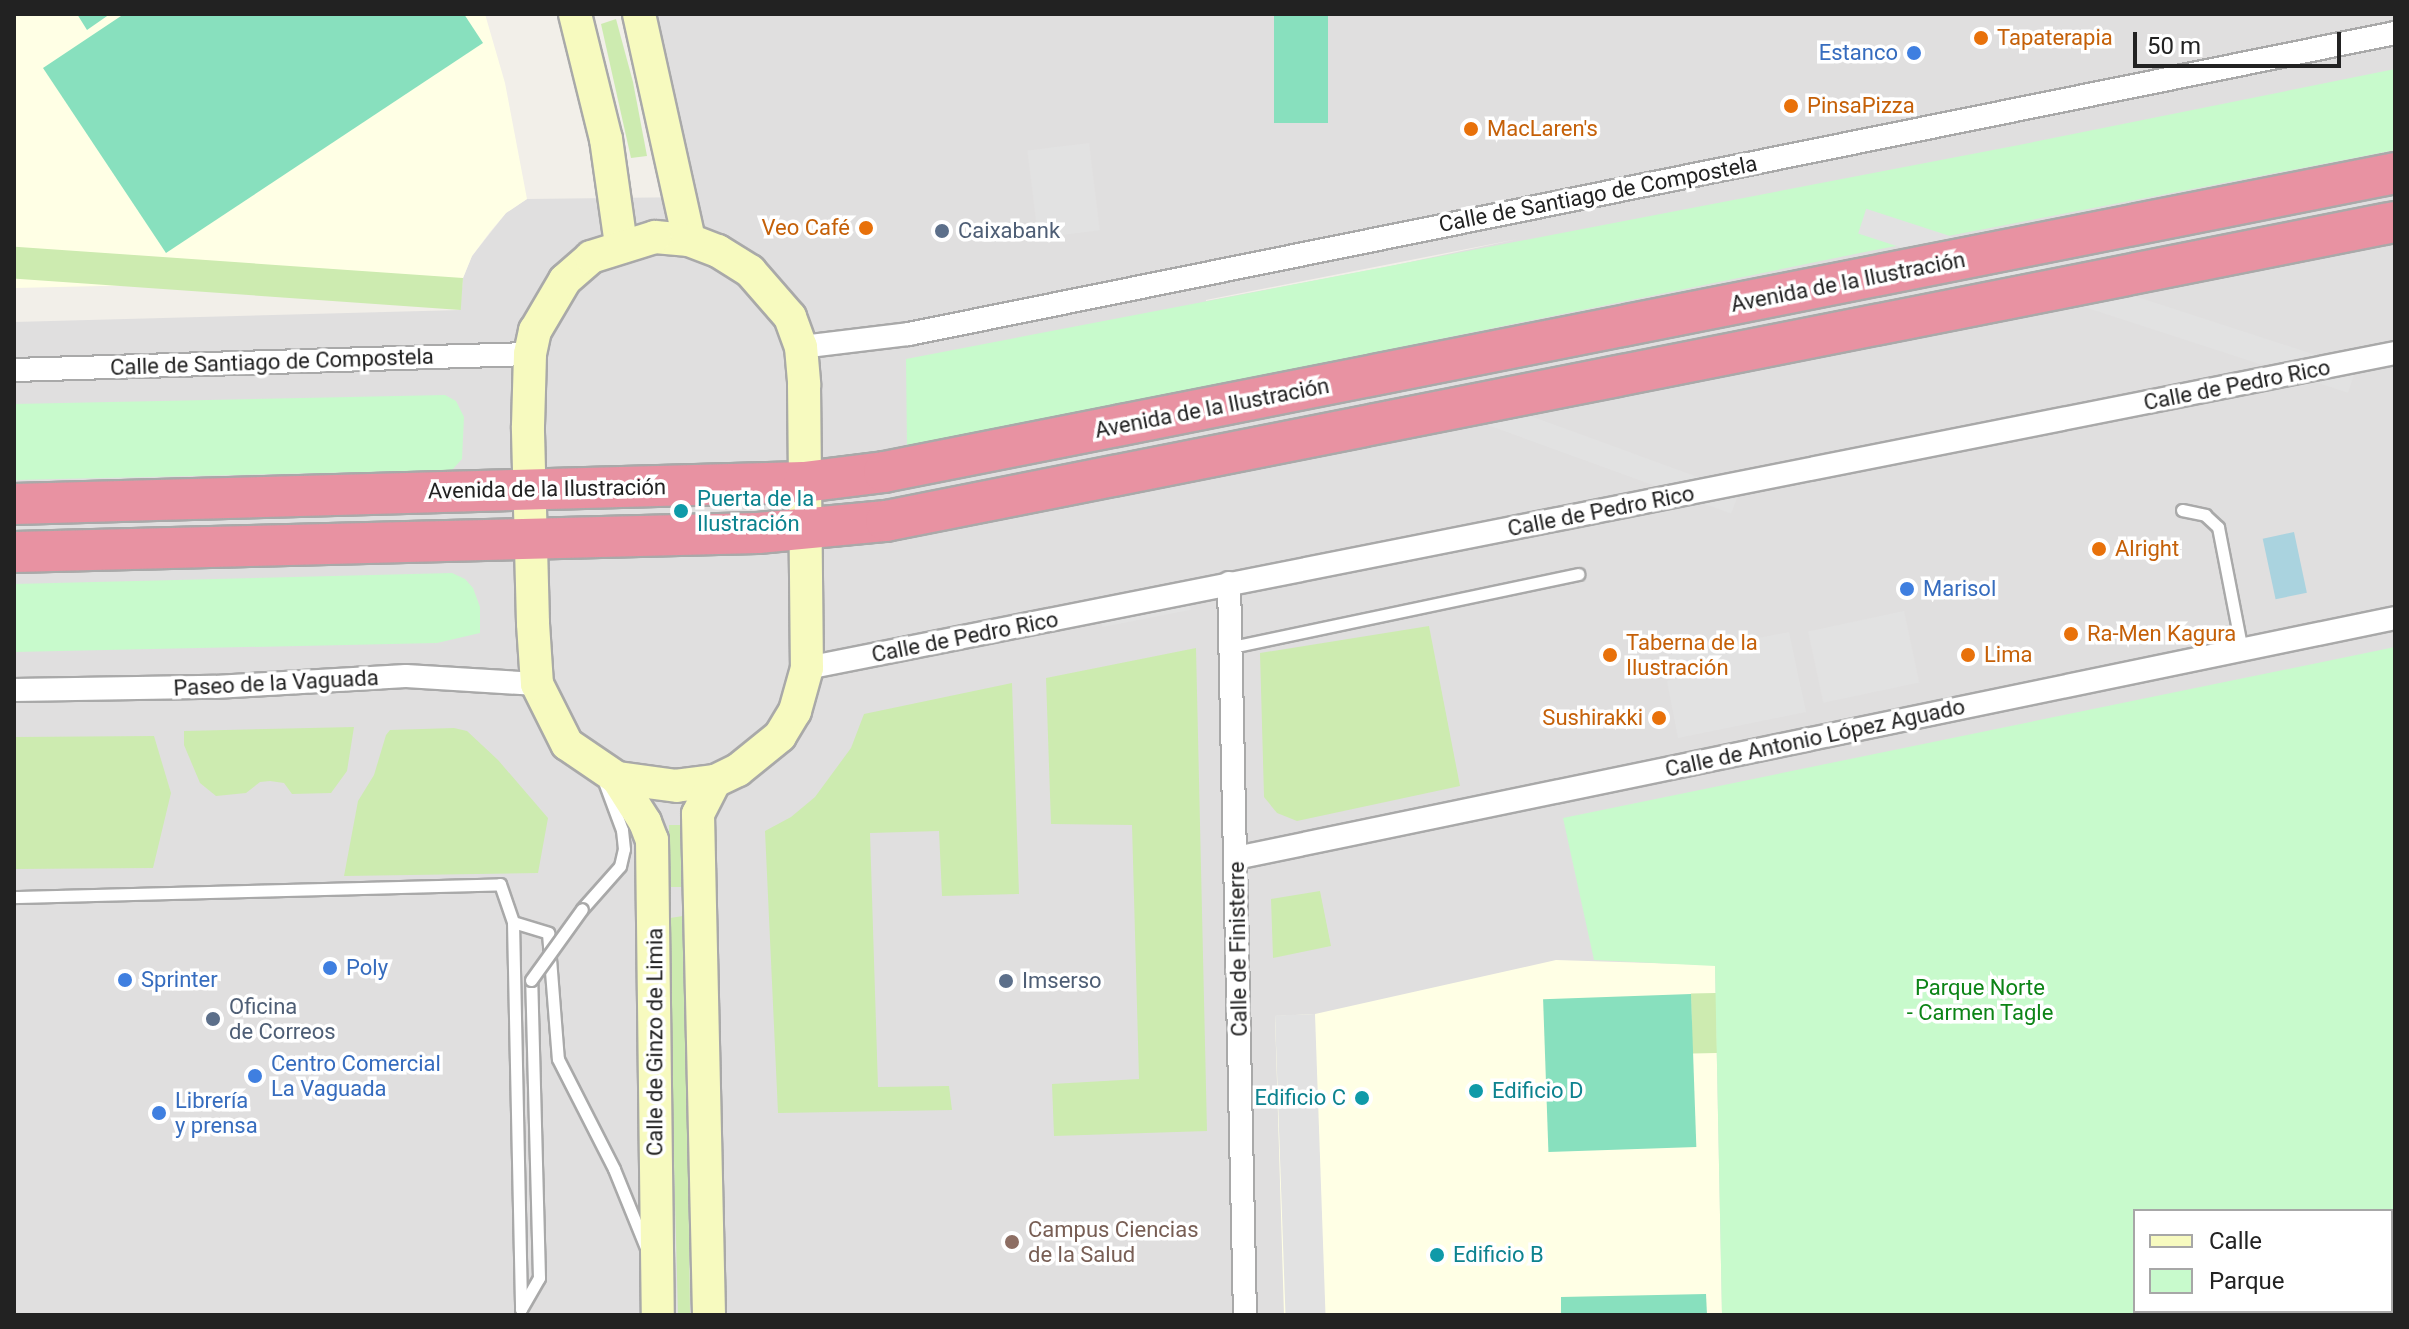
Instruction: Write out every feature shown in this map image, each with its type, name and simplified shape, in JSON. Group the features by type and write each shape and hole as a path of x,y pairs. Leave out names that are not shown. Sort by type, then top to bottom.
{"highway":[{"name":"Avenida de la Ilustración","path":"14,504 804,482 907,468 2395,173"},
{"path":"14,552 532,540 805,530 886,521 2395,222"}],"main road":[{"path":"575,14 606,139 621,245"},
{"path":"639,14 689,240"},
{"path":"655,237 689,240 718,251 750,271 790,317 801,347 807,668 795,711 780,736 738,770 715,781 663,786 609,773 567,744 537,684 530,490 530,354 545,309 565,280 591,257 621,245 655,237"},
{"name":"Calle de Ginzo de Limia","path":"609,773 645,822 652,840 658,1315"},
{"name":"Calle de Ginzo de Limia","path":"709,1315 698,814 715,781"}],"street":[{"name":"Calle de Santiago de Compostela","path":"801,347 909,334 2395,33"},
{"name":"Calle de Pedro Rico","path":"807,668 2395,353"},
{"name":"Calle de Santiago de Compostela","path":"14,370 530,354"},
{"name":"Calle de Finisterre","path":"1229,583 1245,1315"},
{"name":"Calle de Antonio López Aguado","path":"1236,858 2395,618"},
{"name":"Paseo de la Vaguada","path":"14,690 215,687 406,676 537,684"}],"lane":[{"path":"2182,510 2205,515 2218,527 2242,650"},
{"path":"1232,647 1578,574"},
{"path":"14,897 500,884 513,922 521,1309 539,1278 531,980 582,909 620,866 624,849 622,830 608,797 609,773"},
{"path":"513,922 548,933 558,1059 614,1169 658,1276"}],"shaded area":[{"path":"14,14 485,14 505,83 527,199 506,213 490,232 472,256 463,278 14,288"},
{"path":"656,14 2395,14 2395,1315 14,1315 14,322 460,310 463,278 472,256 506,213 527,199 693,197","holes":["1518,239 1391,266 1206,301"]},
{"path":"1089,143 1100,230 1038,238 1027,151"},
{"path":"1866,209 2356,368 2348,393 1858,234"},
{"path":"1374,359 1739,492 1731,514 1367,381"},
{"path":"1189,600 1191,610 1103,627 1101,617"},
{"path":"1904,611 1919,682 1823,703 1808,631"},
{"path":"1789,632 1806,712 1678,738 1667,681 1674,679 1669,655"},
{"path":"1556,960 1715,965 1722,1315 1284,1315 1275,1016 1315,1014"},
{"path":"1315,1014 1326,1315 1285,1315 1275,1015"}],"green space":[{"path":"77,14 110,14 87,30"},
{"path":"124,14 464,14 483,43 166,253 43,68"},
{"path":"1274,14 1328,14 1328,123 1274,123"},
{"path":"616,19 633,82 647,156 631,158 601,24"},
{"path":"2395,69 2395,150 1865,252 907,448 906,359 2019,145"},
{"path":"15,247 463,278 461,310 14,279"},
{"path":"445,395 456,401 464,417 462,459 452,470 14,480 14,404"},
{"path":"452,573 465,579 473,588 480,607 480,633 437,643 14,652 14,584"},
{"path":"1429,626 1460,786 1297,821 1277,813 1264,797 1260,653"},
{"name":"Parque Norte - Carmen Tagle","path":"2395,647 2395,1315 1722,1315 1715,966 1594,960 1563,818"},
{"path":"1196,648 1207,1131 1054,1136 1052,1084 1139,1079 1132,825 1051,824 1046,678"},
{"path":"1012,683 1019,894 942,896 939,831 870,833 878,1087 949,1086 952,1110 778,1113 765,831 791,817 815,797 851,748 864,714"},
{"path":"354,727 347,771 331,793 292,794 284,783 270,781 260,782 246,793 216,796 200,783 184,745 184,731"},
{"path":"454,728 467,731 498,760 548,818 538,873 344,876 358,801 374,775 386,735 390,730"},
{"path":"154,736 171,793 153,868 14,869 14,737"},
{"path":"669,825 681,825 681,887 669,887"},
{"path":"1320,891 1331,946 1273,958 1271,899"},
{"path":"683,916 690,1315 678,1315 673,1122 670,918"},
{"path":"1691,993 1716,993 1717,1053 1692,1053"},
{"path":"1691,994 1696,1147 1548,1152 1543,999"},
{"path":"1706,1294 1707,1315 1561,1315 1561,1297"}],"water":[{"path":"2294,532 2307,593 2276,599 2263,539"}],"place":[{"name":"Tapaterapia","path":"1981,38"},
{"name":"Estanco","path":"1914,53"},
{"name":"PinsaPizza","path":"1791,106"},
{"name":"MacLaren's","path":"1471,129"},
{"name":"Veo Café","path":"866,228"},
{"name":"Caixabank","path":"942,231"},
{"name":"Puerta de la Ilustración","path":"681,511"},
{"name":"Alright","path":"2099,549"},
{"name":"Marisol","path":"1907,589"},
{"name":"Ra-Men Kagura","path":"2071,634"},
{"name":"Taberna de la Ilustración","path":"1610,655"},
{"name":"Lima","path":"1968,655"},
{"name":"Sushirakki","path":"1659,718"},
{"name":"Poly","path":"330,968"},
{"name":"Sprinter","path":"125,980"},
{"name":"Imserso","path":"1006,981"},
{"name":"Oficina de Correos","path":"213,1019"},
{"name":"Centro Comercial La Vaguada","path":"255,1076"},
{"name":"Edificio D","path":"1476,1091"},
{"name":"Edificio C","path":"1362,1098"},
{"name":"Librería y prensa","path":"159,1113"},
{"name":"Campus Ciencias de la Salud","path":"1012,1242"},
{"name":"Edificio B","path":"1437,1255"}]}
